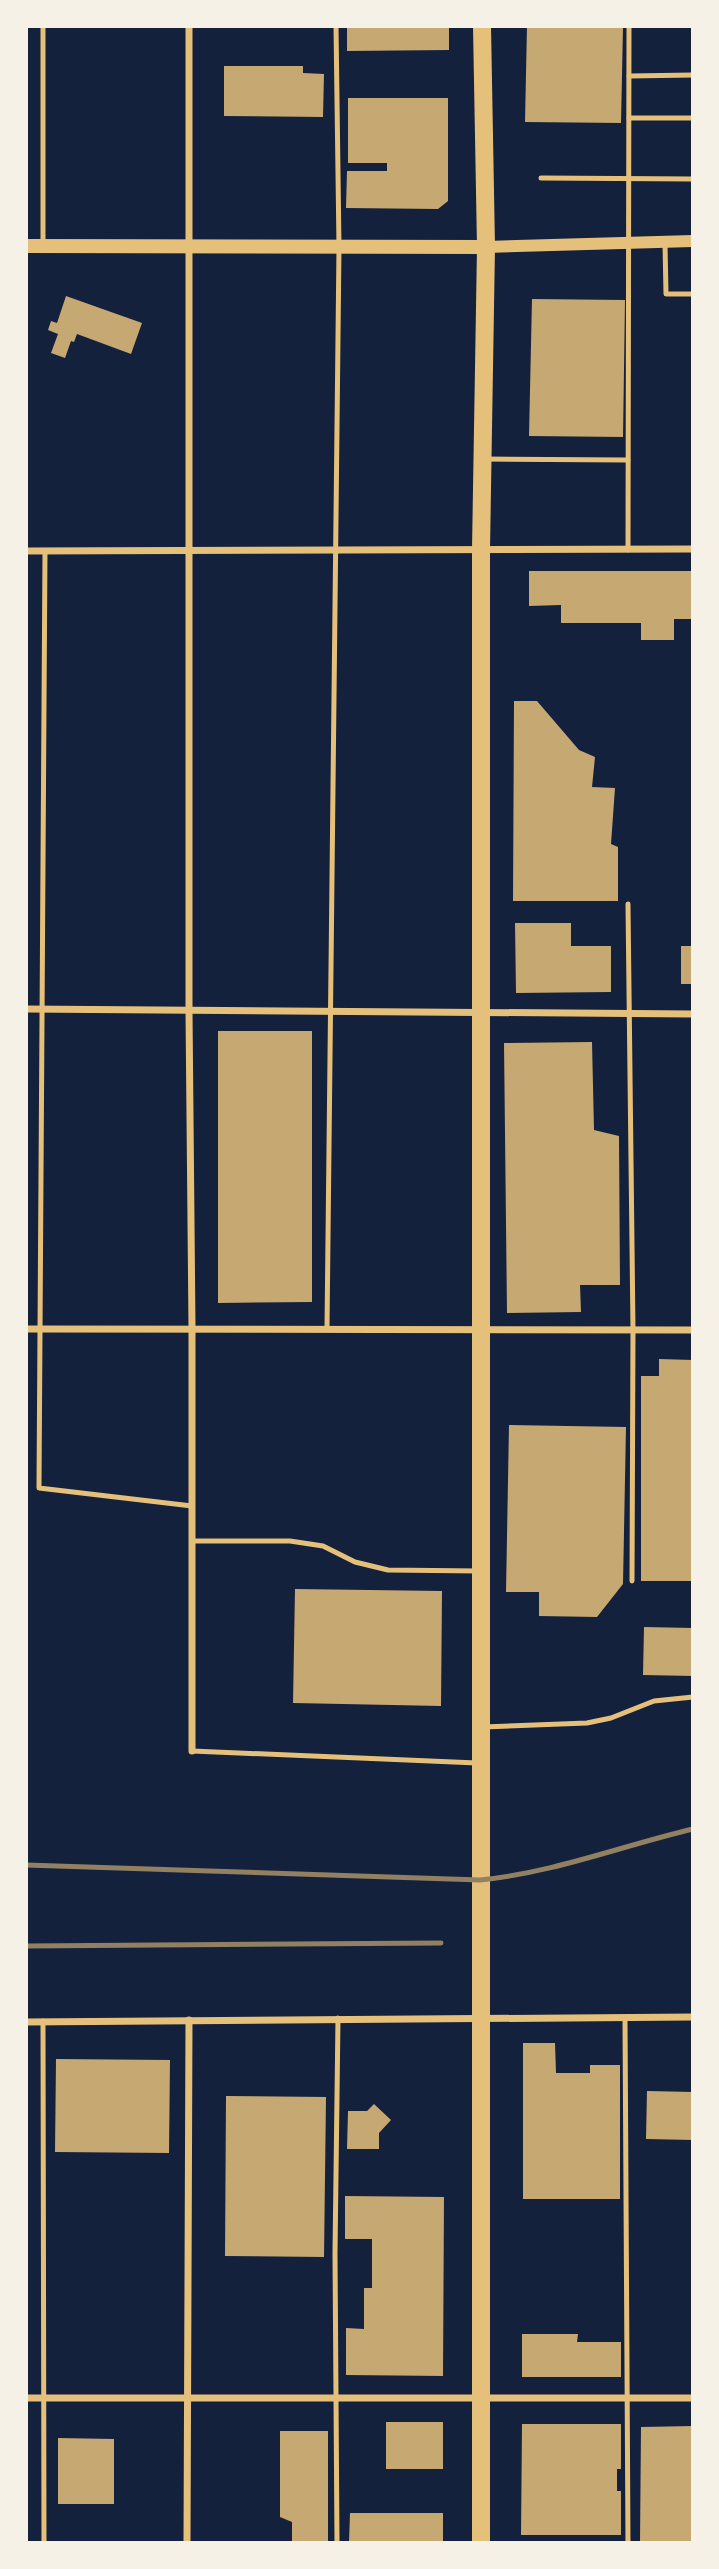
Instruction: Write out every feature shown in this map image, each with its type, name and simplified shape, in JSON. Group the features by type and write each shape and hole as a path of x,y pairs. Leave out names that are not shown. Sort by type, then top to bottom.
{"main road":[{"path":"481,2543 481,550 486,247 482,26"},
{"path":"26,246 486,247"}],"street":[{"path":"189,26 192,1751"},
{"path":"486,247 693,241"},
{"path":"26,551 693,549"},
{"path":"26,1009 693,1014"},
{"path":"26,1329 693,1330"},
{"path":"26,2022 693,2017"},
{"path":"187,2543 189,2020"},
{"path":"26,2398 693,2398"}],"lane":[{"path":"43,26 43,246"},
{"path":"327,1328 339,247 336,26"},
{"path":"628,550 629,26"},
{"path":"629,76 693,75"},
{"path":"629,118 693,118"},
{"path":"541,178 693,179"},
{"path":"665,242 666,295 693,294"},
{"path":"482,458 628,460"},
{"path":"45,551 38,1488 192,1506"},
{"path":"628,904 633,1330 632,1581"},
{"path":"192,1541 290,1541 323,1546 355,1562 388,1570 481,1571"},
{"path":"480,1727 587,1723 611,1718 654,1700 693,1698"},
{"path":"192,1751 480,1763"},
{"path":"337,2543 338,2018"},
{"path":"625,2018 628,2543"},
{"path":"43,2021 44,2543"}],"building":[{"path":"347,26 449,26 449,50 347,51"},
{"path":"527,26 623,27 621,123 525,122"},
{"path":"224,66 303,66 303,73 324,74 323,117 224,116"},
{"path":"348,98 448,98 448,201 438,209 346,208 347,171 387,171 387,163 348,163"},
{"path":"66,296 142,323 131,354 77,334 74,342 71,341 65,358 51,353 58,334 48,330 51,321 57,323"},
{"path":"532,299 625,300 623,437 529,436"},
{"path":"529,571 693,571 693,619 674,619 674,640 641,640 641,623 561,623 561,605 529,606"},
{"path":"514,701 537,701 579,750 595,757 592,787 615,788 611,844 618,847 618,901 513,901"},
{"path":"515,923 571,923 571,946 611,946 611,992 516,993"},
{"path":"681,946 693,946 693,984 681,984"},
{"path":"218,1031 312,1031 312,1302 218,1303"},
{"path":"592,1042 594,1130 619,1136 620,1285 580,1285 581,1312 507,1313 504,1043"},
{"path":"659,1359 693,1360 693,1581 641,1581 641,1376 659,1376"},
{"path":"509,1425 626,1427 623,1584 597,1617 539,1616 539,1592 506,1592"},
{"path":"295,1589 442,1591 441,1706 293,1703"},
{"path":"644,1627 693,1628 693,1676 643,1675"},
{"path":"523,2043 555,2043 556,2073 590,2073 590,2065 620,2065 620,2199 523,2199"},
{"path":"56,2059 170,2060 169,2153 55,2152"},
{"path":"647,2091 693,2092 693,2140 646,2139"},
{"path":"226,2096 326,2097 324,2257 225,2256"},
{"path":"374,2104 391,2120 379,2133 379,2149 347,2149 348,2111 367,2111"},
{"path":"345,2196 444,2197 443,2376 346,2375 346,2328 364,2329 364,2288 372,2288 372,2239 345,2239"},
{"path":"522,2334 578,2334 577,2342 621,2342 621,2377 522,2377"},
{"path":"386,2422 443,2422 443,2469 386,2469"},
{"path":"522,2424 621,2424 621,2469 617,2469 617,2491 621,2491 621,2535 521,2535"},
{"path":"693,2426 693,2543 640,2543 641,2427"},
{"path":"280,2431 328,2431 328,2543 292,2543 292,2522 280,2517"},
{"path":"58,2438 114,2439 114,2504 58,2504"},
{"path":"350,2513 443,2513 443,2543 349,2543"}],"railway":[{"path":"26,1865 480,1880 560,1865 693,1829"},
{"path":"26,1946 441,1943"}]}
